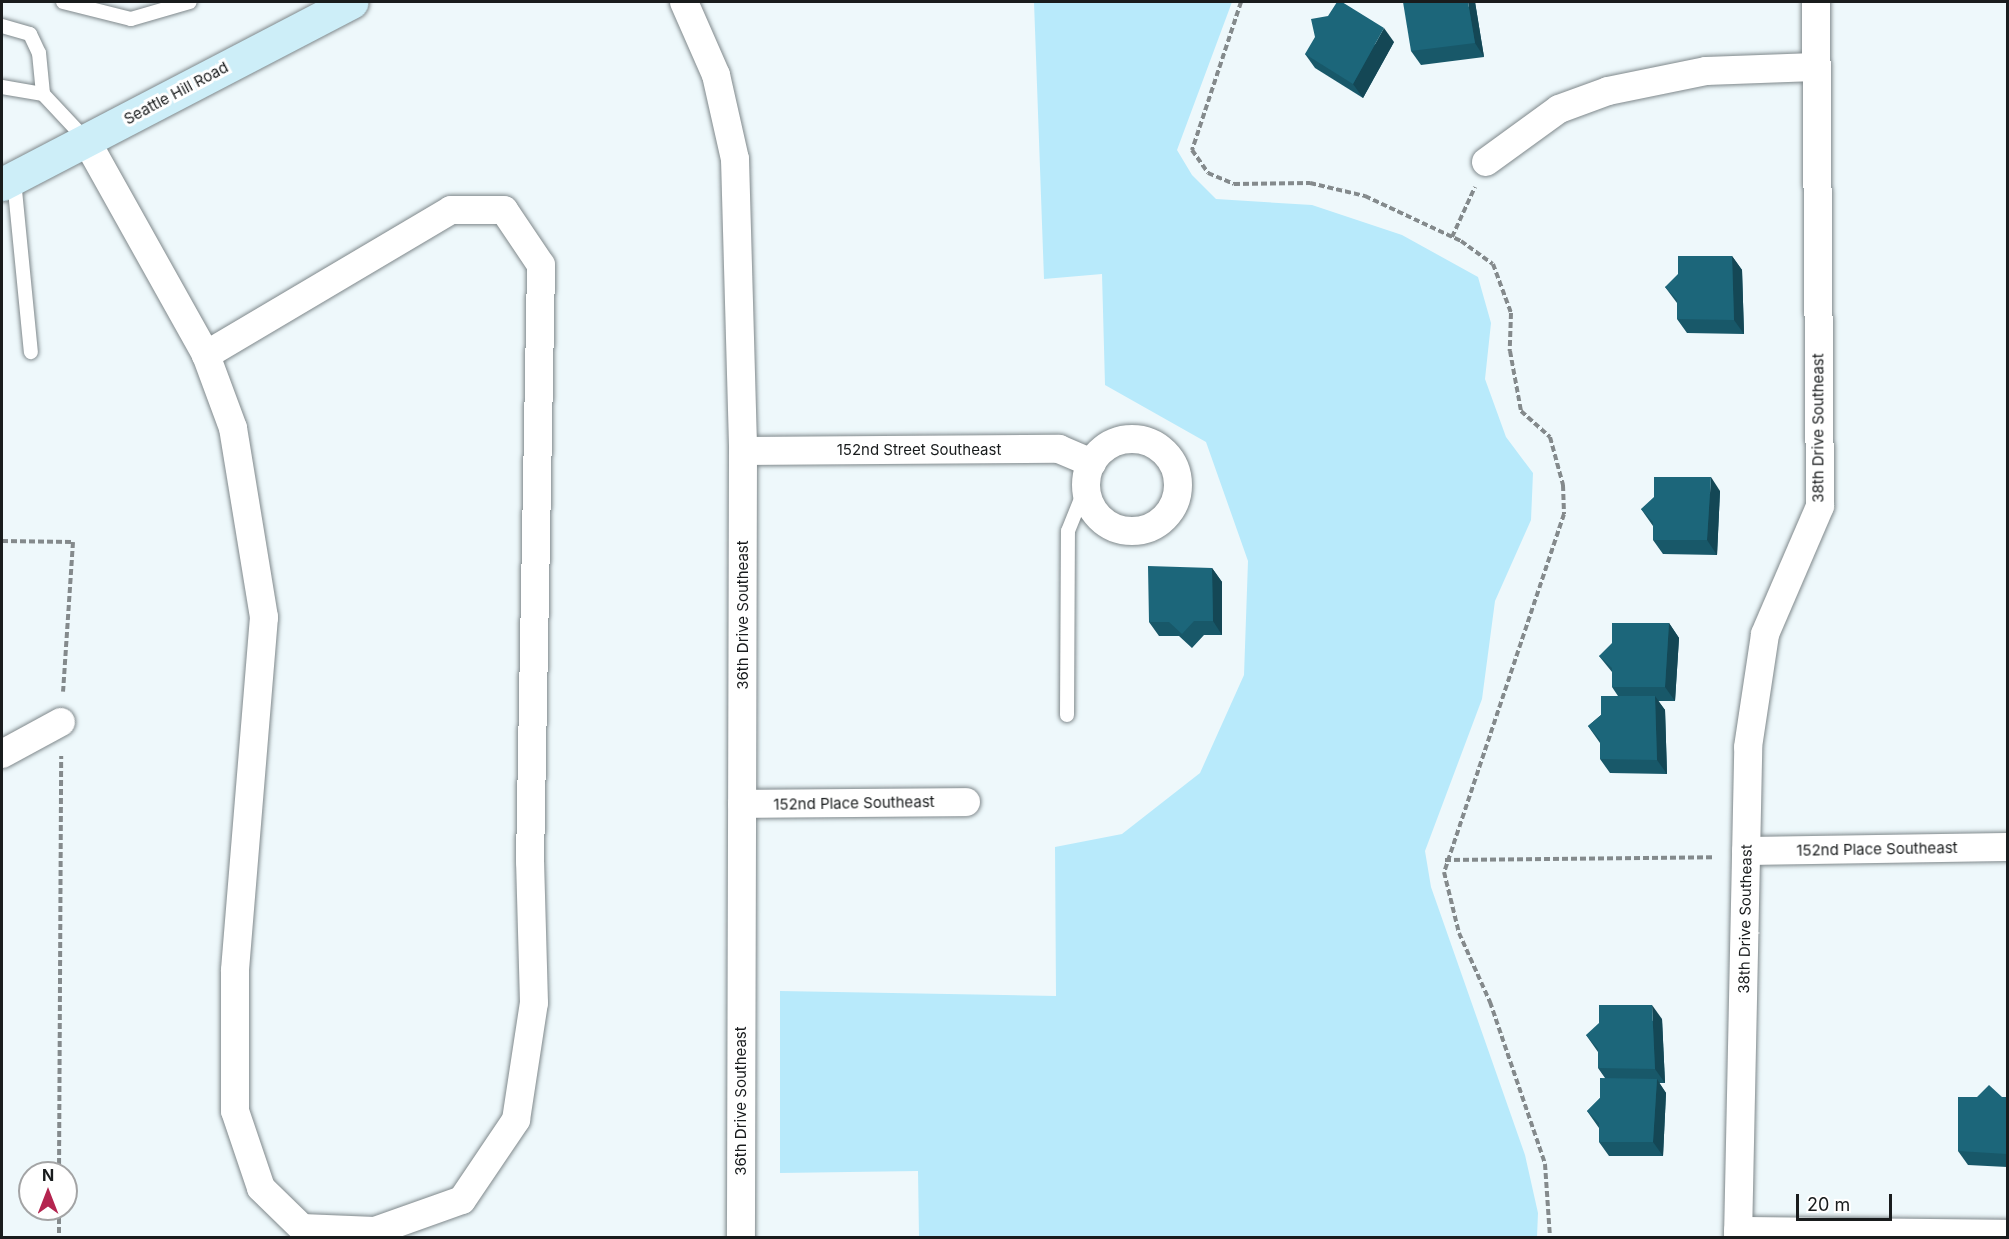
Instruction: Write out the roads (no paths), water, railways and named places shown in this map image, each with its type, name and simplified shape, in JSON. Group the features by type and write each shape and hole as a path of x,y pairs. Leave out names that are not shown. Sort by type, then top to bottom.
{"main road":[{"name":"Seattle Hill Road","path":"8,181 339,4"}],"street":[{"name":"36th Drive Southeast","path":"684,2 716,75 735,159 743,451 741,1238"},
{"name":"38th Drive Southeast","path":"1738,1234 1748,747 1765,634 1820,506 1816,2"},
{"path":"1486,162 1559,109 1608,91 1706,71 1815,67"},
{"path":"86,141 206,355 233,428 264,617 235,971 235,1111 261,1188 303,1228 375,1231 462,1200 516,1120 534,1003 530,862 541,265 504,210 451,210 206,355"},
{"name":"152nd Street Southeast","path":"743,451 1059,449 1089,474"},
{"path":"2,754 61,722"},
{"name":"152nd Place Southeast","path":"742,804 966,802"},
{"name":"152nd Place Southeast","path":"1746,854 2007,848"},
{"path":"1738,1234 2007,1234"}],"lane":[{"path":"63,2 130,19 190,2"},
{"path":"2,26 30,34 39,53 43,94 86,141"},
{"path":"2,87 43,94"},
{"path":"8,181 31,351"},
{"path":"1067,715 1068,531 1089,474"}]}
